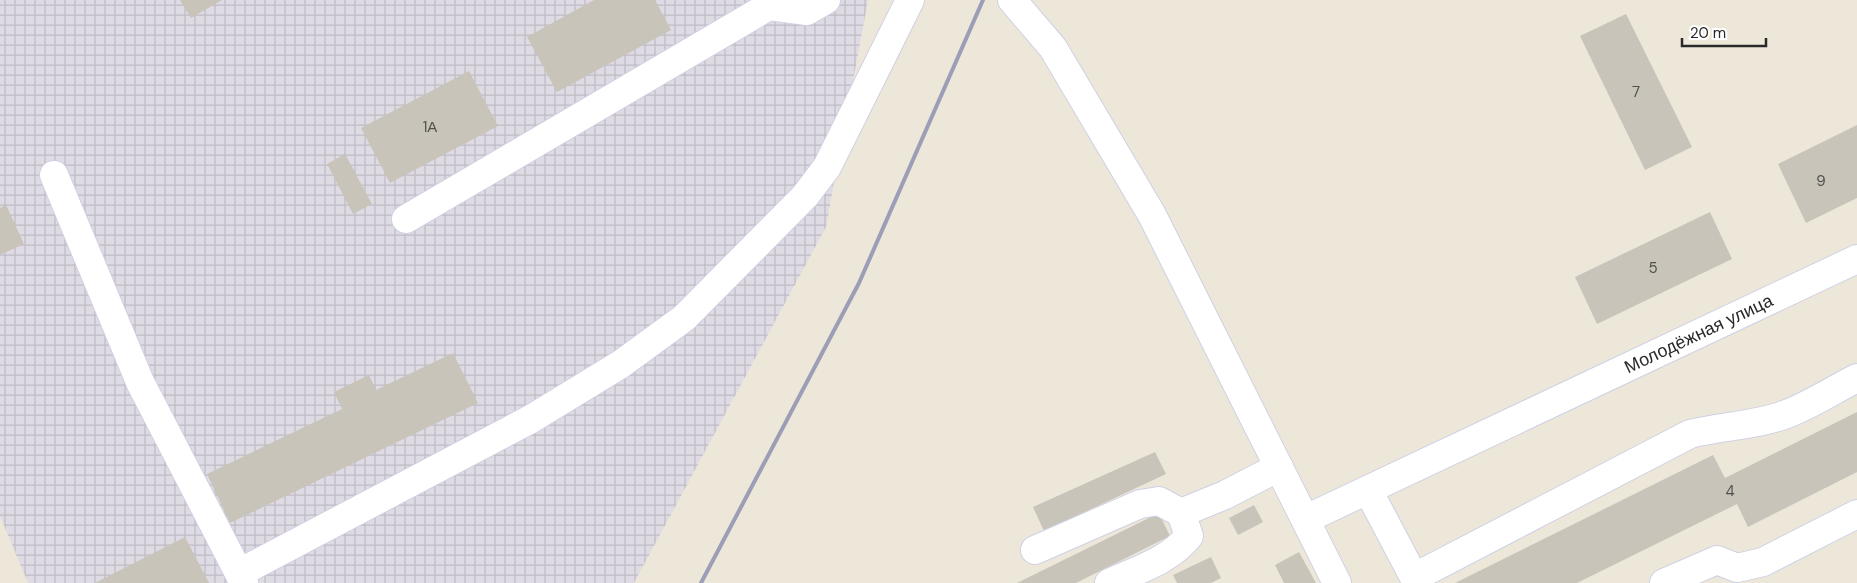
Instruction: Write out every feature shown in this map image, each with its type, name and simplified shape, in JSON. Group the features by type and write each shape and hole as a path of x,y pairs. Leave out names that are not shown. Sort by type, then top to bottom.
{"street":[{"path":"406,219 765,3 807,11 826,0"},
{"path":"54,175 140,382 241,578 531,419 621,364 684,318 805,196 827,167 910,0"},
{"path":"1012,0 1053,48 1152,214 1337,583"},
{"name":"Молодёжная улица","path":"1306,519 1857,260"},
{"path":"1368,490 1416,580 1690,434 1717,427 1759,422 1785,415 1857,378"},
{"path":"1181,514 1225,495 1279,467"},
{"path":"1035,550 1140,504 1160,501 1181,514 1189,536 1180,547 1169,556 1109,583"},
{"path":"1664,583 1717,560 1737,568 1764,562 1857,514"}],"shaded area":[{"path":"0,0 868,0 826,227 634,583 28,583 0,516"}],"building":[{"path":"180,0 222,0 191,18"},
{"path":"594,0 655,0 671,30 557,92 527,37"},
{"path":"1626,14 1692,147 1645,170 1580,36"},
{"path":"469,71 498,126 390,183 361,128"},
{"path":"1857,125 1857,198 1806,223 1778,164"},
{"path":"345,154 372,204 353,214 327,164"},
{"path":"6,205 24,244 0,255 0,208"},
{"path":"1710,212 1732,259 1597,324 1575,277"},
{"path":"453,353 478,403 230,523 207,474 342,409 334,392 369,375 376,390"},
{"path":"1857,412 1857,472 1748,527 1737,504 1577,583 1455,583 1713,455 1725,478"},
{"path":"1155,452 1166,474 1044,531 1033,507"},
{"path":"1254,505 1263,522 1238,535 1229,518"},
{"path":"1159,513 1170,536 1076,583 1017,583"},
{"path":"185,537 209,583 95,583"},
{"path":"1299,552 1316,583 1284,583 1275,565"},
{"path":"1211,557 1221,578 1211,583 1177,583 1173,575"}],"railway":[{"path":"701,583 859,283 983,0"}]}
